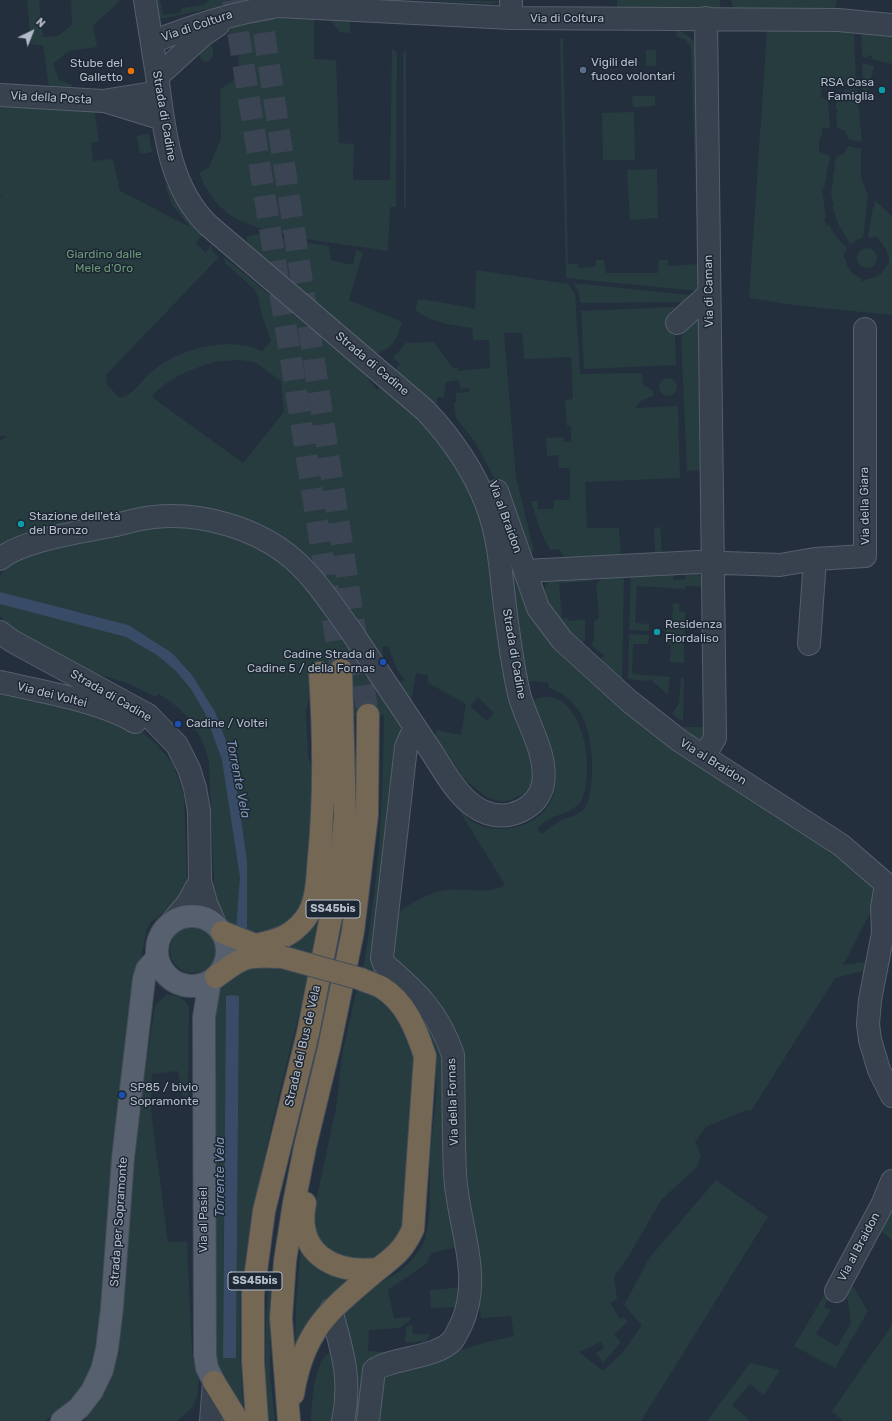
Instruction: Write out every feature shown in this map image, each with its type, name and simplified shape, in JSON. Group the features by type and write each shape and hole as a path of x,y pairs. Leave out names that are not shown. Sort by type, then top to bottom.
{"highway":[{"name":"Strada del Bus de Véla","path":"256,945 280,940 294,930 306,918 315,896 323,816 330,671 345,818 339,876 308,1033 264,1211 253,1294 253,1361 257,1421"},
{"name":"Strada del Bus de Véla","path":"290,1421 281,1318 285,1261 302,1161 329,1048 354,931 367,815 368,715"},
{"path":"218,928 282,957 361,979 381,987 408,1013 417,1032 425,1056 414,1229 397,1255 378,1269 331,1310 310,1339 298,1368 290,1421"},
{"path":"213,979 238,960 258,956 282,957"},
{"path":"329,1048 328,1094 303,1211 305,1233 310,1247 315,1252 337,1266 347,1269 378,1269"},
{"path":"214,1382 238,1421"}],"main road":[{"path":"141,1008 159,986 178,983 193,986 207,984 213,979 226,962 227,952 218,928 197,916 187,916 171,922 165,928 158,941 157,958 162,970 178,983"},
{"name":"Strada per Sopramonte","path":"62,1421 79,1408 92,1391 102,1370 107,1349 112,1308 123,1158 144,979 148,969 157,958"},
{"name":"Via al Pasiel","path":"213,979 204,1017 205,1355 207,1368 214,1382"},
{"name":"Via al Pasiel","path":"178,983 195,998 204,1017"}],"street":[{"name":"Strada di Cadine","path":"0,559 22,547 154,517 186,517 219,522 244,530 269,542 293,560 310,576 367,655 455,787 473,806 492,815 515,814 527,808 537,798 542,787 544,774 542,760 519,693 510,649 500,560 492,523 478,486 461,452 426,411 198,215 188,203 181,188 171,156 163,119 145,0"},
{"name":"Via di Coltura","path":"152,42 217,18 279,6 511,9 706,18 838,20 892,25"},
{"name":"Via di Coltura","path":"158,84 207,32 242,12"},
{"name":"Via di Caman","path":"706,18 714,563"},
{"name":"Via della Posta","path":"103,101 158,84"},
{"name":"Via della Posta","path":"0,94 103,101 163,119"},
{"path":"677,323 709,294"},
{"name":"Via della Giara","path":"534,570 680,563 780,565 815,559 865,556 866,329"},
{"name":"Via al Braidon","path":"426,411 432,406 444,412 464,434 478,454 534,570 540,603 551,626 566,644 629,701 680,742 841,845 889,883 882,908 883,933 870,1000 868,1024 870,1040 879,1070 892,1096"},
{"path":"809,644 815,559"},
{"path":"704,756 715,738 714,563"},
{"name":"Strada di Cadine","path":"0,632 12,641 148,715 177,745 184,756 194,788 199,811 200,881 218,928"},
{"name":"Via dei Voltei","path":"0,682 116,712 137,723 171,755 184,756"},
{"name":"Via della Fornas","path":"368,1421 374,1370 439,1349 452,1342 466,1313 470,1298 468,1250 458,1202 455,1174 453,1055 447,1038 432,1011 421,996 384,964 382,958 406,747 415,727"},
{"name":"Strada di Cadine","path":"171,922 188,904 200,881"},
{"name":"Via al Braidon","path":"836,1291 882,1205 892,1181"},
{"path":"331,1310 346,1362 347,1400 343,1421"},
{"name":"Via al Pasiel","path":"211,1421 214,1382"}],"green space":[{"path":"27,0 39,0 43,37 58,36 72,25 71,0 120,0 93,25 97,47 69,51 53,64 59,80 72,85 70,89 49,88 43,46 31,44"},
{"path":"157,0 160,0 163,15 180,13 182,8 203,5 209,0 227,0 228,5 160,19"},
{"path":"420,0 500,1 494,4"},
{"path":"617,0 720,0 720,12 617,12"},
{"path":"731,0 837,0 835,11 734,10"},
{"path":"279,18 314,18 314,59 336,60 339,143 354,144 353,180 390,180 392,49 397,53 396,207 390,207 388,251 302,238 257,227 239,220 221,207 213,198 201,178 199,173 209,167 221,139 220,89 232,82 238,73 239,42 236,36 226,31 243,23"},
{"path":"333,19 350,20 350,33 340,32 331,21"},
{"path":"676,28 691,38 696,55 698,254 691,47 685,39 677,37"},
{"path":"767,30 854,31 856,82 843,84 844,80 840,77 830,77 820,81 822,95 820,97 828,100 830,127 827,129 824,127 821,130 823,132 819,145 820,152 830,156 824,188 822,188 826,218 824,220 827,226 829,225 837,238 847,248 843,257 845,258 849,268 855,275 862,279 861,281 865,281 866,279 873,278 878,275 887,265 889,265 887,252 879,238 875,236 874,238 868,237 873,207 875,207 874,200 892,216 892,315 793,305 749,298"},
{"path":"861,32 892,36 892,64 871,59 872,56 868,55 867,58 862,56"},
{"path":"209,39 213,49 213,55 212,58 206,62 202,60 197,51"},
{"path":"560,39 563,39 568,264 578,264 578,268 595,267 596,260 604,260 606,273 658,273 659,260 668,260 668,266 698,264 698,291 566,278"},
{"path":"406,50 406,207 404,207 403,53"},
{"path":"646,50 656,50 656,66 646,66"},
{"path":"862,63 874,66 864,104"},
{"path":"857,89 862,142 849,140 845,131 837,127 836,114 838,113 838,110 836,110 836,100 842,96 844,90"},
{"path":"632,96 655,96 655,106 633,107"},
{"name":"Giardino dalle Mele d'Oro","path":"0,102 94,108 99,142 91,143 93,161 113,159 120,191 190,227 173,206 165,186 169,185 182,210 194,224 192,226 202,235 196,243 206,253 211,244 212,251 219,257 106,375 107,385 120,398 126,396 135,389 155,369 178,355 206,346 221,345 249,347 262,351 271,341 262,315 258,296 254,289 225,263 224,257 361,370 377,390 382,385 417,419 421,416 450,451 484,523 512,709 533,769 532,784 524,794 503,802 488,798 466,781 435,737 436,730 461,735 466,704 428,683 428,675 416,673 411,702 396,679 401,682 405,680 398,671 388,646 382,647 382,657 348,613 230,516 0,547 0,441 7,436 0,436 0,197 2,196 0,195","holes":["240,360 255,362 281,381 284,412 243,463 152,397 164,385 180,375 198,367 215,362","478,697 494,713 487,721 470,706"]},
{"path":"634,112 635,160 603,160 602,113"},
{"path":"149,134 152,152 140,154 137,136"},
{"path":"848,146 861,149 861,177 868,196 865,222 863,222 865,226 863,237 850,244 841,228 840,229 832,206 834,206 831,194 836,157 844,153"},
{"path":"657,169 658,218 630,220 627,170"},
{"path":"256,234 329,246 331,260 353,265 356,250 363,252 349,300 402,322 393,343 385,350 372,355 247,244 247,237"},
{"path":"863,248 871,248 877,254 877,262 871,268 863,268 857,262 857,254"},
{"path":"476,270 568,284 575,293 580,374 642,373 643,384 652,390 654,395 639,402 636,408 678,406 680,478 585,482 587,528 619,528 621,555 565,558 559,549 550,550 541,532 531,501 538,501 538,509 554,509 554,500 570,500 570,468 559,468 558,455 547,456 546,438 563,437 564,442 571,442 571,426 567,426 565,400 573,399 571,357 524,359 522,333 504,333 516,478 534,551 522,552 496,481 475,442 456,418 454,403 456,402 456,393 469,392 469,388 460,389 459,380 446,382 444,397 437,397 437,403 428,400 394,371 400,364 393,358 406,343 434,342 453,368 458,368 458,371 490,368 489,340 473,340 472,328 435,321 415,310 418,300 428,300 475,309"},
{"path":"573,283 699,296 680,310 680,302 581,303 578,291"},
{"path":"674,307 676,365 584,369 581,311"},
{"path":"698,309 700,470 687,471 681,338"},
{"path":"668,378 672,379 676,383 676,391 672,395 668,396 664,395 660,391 659,387 660,383 664,379"},
{"path":"165,526 183,526 219,533 252,544 286,565 309,588 332,619 401,721 392,860 377,960 415,997 426,1010 439,1033 448,1057 450,1176 463,1246 431,1253 426,1264 388,1290 394,1318 411,1317 411,1319 400,1328 369,1330 368,1351 384,1352 381,1358 368,1362 362,1421 348,1421 352,1399 353,1376 350,1354 343,1336 341,1316 343,1309 351,1299 397,1273 415,1256 422,1246 428,1227 429,1216 430,1159 437,1080 434,1051 430,1035 415,1007 405,995 393,985 363,968 373,904 379,842 383,779 384,715 354,716 350,669 310,675 311,690 306,711 308,756 315,777 308,893 304,910 295,923 280,933 266,936 247,934 233,927 220,914 213,902 209,885 214,885 209,762 202,741 191,722 176,706 158,694 156,697 129,684 86,670 16,631 7,624 0,615 0,576 6,567 27,555"},
{"path":"660,527 662,552 655,553 654,528"},
{"path":"505,550 532,604 738,783 875,881 875,904 843,965 872,961 874,968 835,978 751,1111 747,1110 706,1127 695,1142 701,1155 697,1167 661,1200 627,1259 614,1277 617,1299 610,1303 620,1319 623,1317 628,1321 614,1335 621,1342 603,1363 596,1353 604,1348 601,1342 579,1352 603,1371 624,1351 642,1325 624,1305 650,1257 716,1180 768,1217 641,1421 375,1421 378,1375 487,1342 514,1336 511,1316 481,1318 469,1227 459,1069 392,964 395,916 406,907 419,899 440,891 491,890 505,885 451,797 471,821 486,827 498,829 523,825 543,812 550,802 554,790 555,779 551,756 530,702 535,699 550,697 562,702 572,712 579,726 587,758 585,790 581,801 574,808 545,821 537,829 542,834 562,820 579,813 584,809 589,796 592,773 591,747 585,722 579,711 562,694 549,688 548,683 534,681 525,683"},
{"path":"624,572 622,687 596,665 604,655 592,646 594,621 599,618 596,584 601,577"},
{"path":"673,574 673,580 685,579 685,574 699,575 703,579 706,587 685,586 685,589 637,586 635,623 649,624 649,631 629,630 631,575"},
{"path":"554,577 594,578 591,581 559,583 562,618 568,618 569,621 585,619 585,640 580,646 560,632 543,592 547,583"},
{"path":"673,603 680,604 679,612 685,612 684,663 670,662 671,644 665,644 666,625 672,626"},
{"path":"629,634 649,635 648,644 633,644 632,674 670,677 668,695 650,679 648,681 628,679"},
{"path":"681,677 684,678 683,722 672,714 679,703"},
{"path":"0,685 133,724 156,744 173,764 184,796 187,882 178,902 151,922 147,929 139,968 102,1339 90,1378 68,1405 45,1421 0,1421"},
{"path":"683,727 706,727 709,729 701,740 697,741 684,736"},
{"path":"320,911 312,954 285,947"},
{"path":"193,927 206,931 212,937 216,950 212,963 206,969 193,973 180,969 174,963 170,950 174,937 180,931"},
{"path":"263,963 308,976 263,1164 249,1241 242,1295 241,1358 243,1406 215,1361 213,1305 215,994 224,980","holes":["226,996 239,996 236,1358 223,1358"]},
{"path":"357,989 374,995 385,1004 398,1021 414,1058 403,1235 385,1256 363,1264 324,1249 313,1227 314,1211 336,1108 342,1055"},
{"path":"166,995 174,995 180,998 186,1002 189,1009 188,1098 183,1096 178,1071 152,1074 151,1111 168,1242 187,1242 193,1360 200,1372 197,1397 192,1408 177,1421 85,1421 109,1381 119,1354 135,1125 141,1097 155,1005"},
{"path":"892,1197 892,1240 875,1226"},
{"path":"301,1244 353,1279 295,1353 296,1306"},
{"path":"847,1257 824,1307 831,1310 816,1334 837,1347 851,1323 847,1295 841,1288 843,1281 854,1288 868,1311 835,1368 794,1346"},
{"path":"270,1278 270,1373 275,1421 268,1421 266,1385 266,1314"},
{"path":"465,1287 462,1307 431,1308 430,1290"},
{"path":"412,1324 413,1334 430,1334 426,1341 405,1343 406,1327"},
{"path":"892,1325 892,1421 843,1421 832,1411"},
{"path":"332,1351 335,1352 339,1421 311,1421 313,1393 317,1372 326,1356"},
{"path":"750,1363 780,1370 764,1395 750,1384 732,1405 750,1421 707,1421"}],"water":[{"path":"0,592 128,625 172,653 192,675 215,712 232,756 247,861 247,934 236,929 240,877 222,760 205,713 191,689 175,670 157,655 126,637 0,604"},
{"path":"226,996 239,996 236,1358 223,1358"}],"tunnel":[{"path":"233,0 341,670"},
{"path":"259,0 368,715"}],"place":[{"name":"Vigili del fuoco volontari","path":"583,70"},
{"name":"Stube del Galletto","path":"131,71"},
{"name":"RSA Casa Famiglia","path":"882,90"},
{"name":"Stazione dell'età del Bronzo","path":"21,524"},
{"name":"Residenza Fiordaliso","path":"657,632"},
{"name":"Cadine Strada di Cadine 5 / della Fornas","path":"383,662"},
{"name":"Cadine / Voltei","path":"178,724"},
{"name":"SP85 / bivio Sopramonte","path":"122,1095"}],"water label":[{"name":"Torrente Vela","path":"238,779"},
{"name":"Torrente Vela","path":"220,1177"}]}
